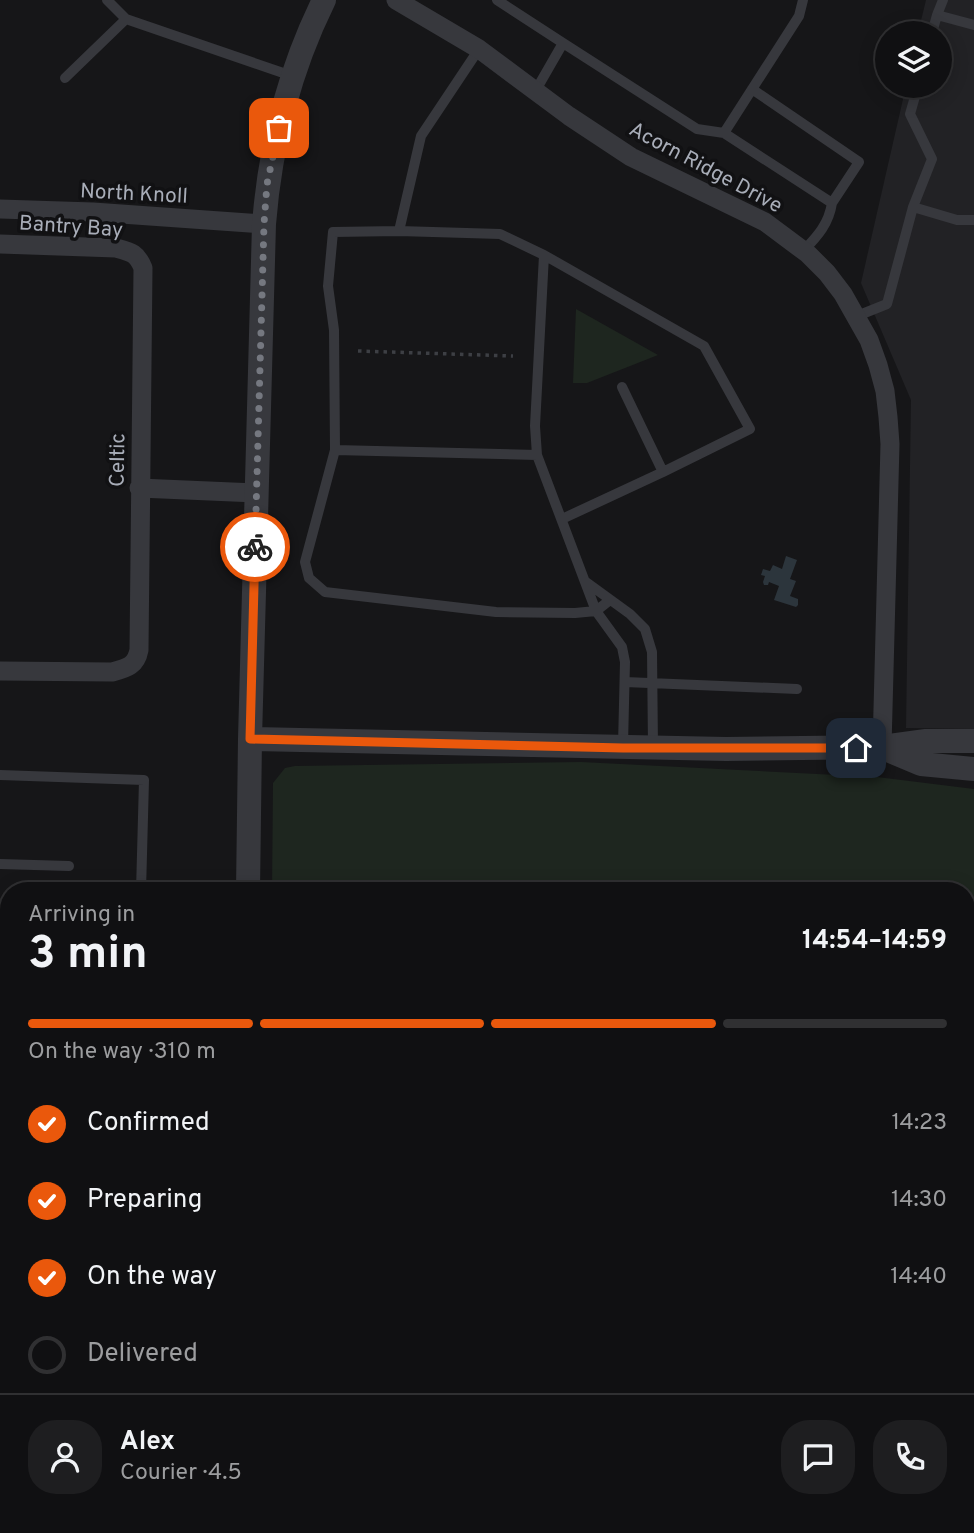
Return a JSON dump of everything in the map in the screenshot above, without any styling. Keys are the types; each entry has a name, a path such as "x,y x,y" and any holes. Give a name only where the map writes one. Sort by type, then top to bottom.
{"street":[{"path":"248,882 267,184 293,76 324,0"},
{"name":"Acorn Ridge Drive","path":"396,0 479,48 569,116 631,157 765,222 804,250 843,294 869,340 885,391 888,417 890,444 882,747"},
{"name":"North Knoll","path":"0,209 93,212 264,224"},
{"name":"Bantry Bay","path":"0,244 116,248 139,257"},
{"name":"Celtic","path":"0,671 112,672 128,668 137,658 143,268 139,257"},
{"path":"139,488 257,493"},
{"path":"250,739 726,749 882,747 926,741 974,741"},
{"path":"882,747 921,764 974,769"}],"lane":[{"path":"107,0 126,19 293,76"},
{"path":"497,0 697,129 724,133 832,203"},
{"path":"724,133 799,16 803,0"},
{"path":"935,21 943,0"},
{"path":"937,15 974,25"},
{"path":"65,78 126,19"},
{"path":"536,90 563,43"},
{"path":"399,231 421,136 479,48"},
{"path":"752,89 859,162 832,203 826,223 804,250"},
{"path":"857,316 887,304 913,207 932,159 910,114 915,98"},
{"path":"913,207 947,217 974,220"},
{"path":"562,519 750,429 704,346 544,255 500,234 333,232 328,286 334,330 335,450 305,562 309,578 325,592 496,612 575,614 596,611 610,600"},
{"path":"544,255 535,426 537,455 596,611 622,647 625,662 623,748"},
{"path":"622,387 663,472"},
{"path":"335,450 537,455"},
{"path":"586,581 630,614 645,629 652,652 653,748"},
{"path":"625,682 797,689"},
{"path":"0,775 144,780 141,882"},
{"path":"0,864 69,866"}],"path":[{"path":"358,351 513,356"}],"shaded area":[{"path":"926,0 974,0 974,729 906,728 911,400 861,283 903,98 952,98 952,21 921,21"},
{"path":"576,309 658,355 587,383 573,383"},
{"path":"786,556 797,560 790,579 796,581 790,596 798,599 796,607 774,600 779,586 769,582 764,585 765,576 761,575 763,569 770,571 773,565 782,569"},
{"path":"581,762 877,777 974,789 974,882 272,882 273,783 285,768"}],"way so far":[{"path":"255,547 264,224 267,184 279,128"}],"route":[{"path":"255,547 250,739 623,748 856,748"}]}
